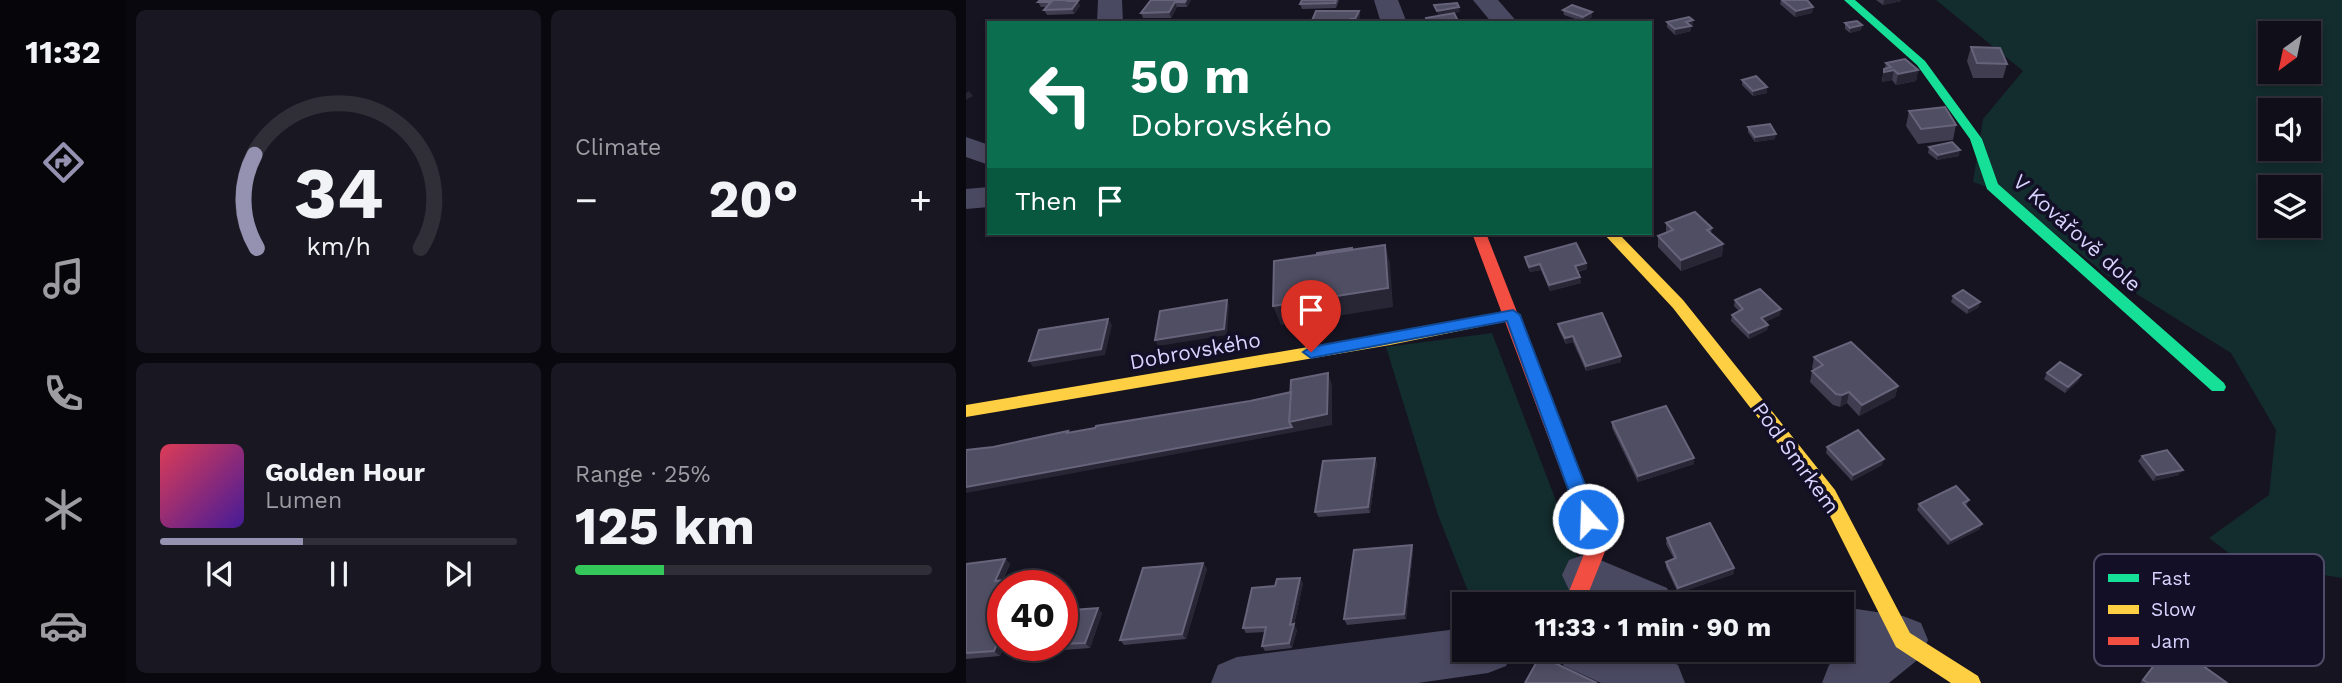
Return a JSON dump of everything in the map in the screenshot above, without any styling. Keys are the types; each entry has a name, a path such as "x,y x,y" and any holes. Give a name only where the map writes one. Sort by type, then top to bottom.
{"street":[{"path":"1110,0 1110,21"},
{"path":"1386,0 1393,21"},
{"path":"1485,0 1504,21"},
{"name":"V Kovářově dole","path":"1849,0 1921,63 1976,139 1992,186 2218,387"},
{"path":"966,146 987,155"},
{"path":"966,199 987,197"},
{"path":"1480,235 1513,315 1598,544 1580,589"},
{"name":"Pod Smrkem","path":"1613,235 1678,304 1829,495 1903,640"},
{"name":"Dobrovského","path":"966,411 1391,339 1513,315"},
{"path":"1854,632 1903,640 1970,683"},
{"path":"1848,683 1903,640"},
{"path":"1237,683 1452,654"},
{"path":"1611,662 1659,683"}],"green space":[{"path":"1936,0 2342,0 2342,578 2324,575 2324,554 2230,554 2209,538 2269,495 2276,430 2231,353 2108,276 2002,192 1973,182 1983,119 2023,71"},
{"path":"1492,333 1591,592 1468,592 1438,515 1386,347"}],"building":[{"path":"1151,0 1186,0 1175,2 1169,12 1141,13"},
{"path":"1302,0 1336,0 1335,3 1300,4"},
{"path":"1782,0 1807,0 1813,7 1796,11"},
{"path":"1078,1 1072,9 1044,10 1051,2 1038,2"},
{"path":"1457,3 1459,7 1437,11 1434,5"},
{"path":"1572,5 1592,12 1583,17 1563,10"},
{"path":"1316,11 1359,11 1355,19 1349,21 1312,21"},
{"path":"1454,13 1458,21 1427,21 1426,18"},
{"path":"1689,17 1693,20 1686,22 1691,26 1675,29 1667,22"},
{"path":"1857,21 1862,25 1850,28 1845,23"},
{"path":"1971,47 2000,48 2007,64 1977,63"},
{"path":"1905,59 1918,70 1898,74 1894,70 1884,72 1884,69 1891,67 1886,63"},
{"path":"1756,76 1767,87 1753,91 1742,80"},
{"path":"1945,107 1956,125 1921,129 1909,111"},
{"path":"1770,124 1776,134 1755,137 1748,127"},
{"path":"1952,142 1960,150 1938,155 1929,147"},
{"path":"1695,212 1712,228 1707,230 1723,244 1681,260 1658,236 1673,230 1666,223"},
{"path":"1576,243 1586,263 1575,266 1580,277 1549,285 1540,264 1529,267 1525,257"},
{"path":"1385,245 1388,288 1273,306 1274,261"},
{"path":"1352,250 1317,255 1317,253"},
{"path":"1760,289 1781,309 1761,318 1768,325 1749,333 1732,315 1743,309 1735,300"},
{"path":"1963,290 1980,302 1969,308 1953,296"},
{"path":"1227,300 1224,329 1155,340 1160,311"},
{"path":"1602,313 1621,356 1586,366 1573,336 1565,338 1558,324"},
{"path":"1108,319 1101,349 1029,361 1039,330"},
{"path":"1851,342 1898,386 1862,405 1849,392 1836,394 1812,371 1823,365 1814,357"},
{"path":"2060,362 2081,375 2068,387 2047,373"},
{"path":"1328,373 1327,414 1289,422 1291,380"},
{"path":"1291,392 1289,422 1292,427 966,487 966,450"},
{"path":"1666,406 1694,458 1638,476 1612,422"},
{"path":"1858,430 1884,459 1853,475 1827,447"},
{"path":"2167,450 2183,470 2157,475 2142,456"},
{"path":"1375,458 1368,507 1315,512 1323,461"},
{"path":"1956,486 1969,500 1963,503 1982,524 1951,540 1919,504"},
{"path":"1710,523 1734,568 1678,588 1666,562 1676,558 1667,538"},
{"path":"1412,545 1404,614 1344,619 1354,550"},
{"path":"1005,559 1000,570 987,570 987,652 966,653 966,564"},
{"path":"1203,563 1182,634 1120,640 1143,568"},
{"path":"1300,578 1289,643 1262,646 1266,627 1243,628 1252,588 1275,586 1277,579"},
{"path":"1098,608 1085,643 1078,643 1078,610"},
{"path":"1537,662 1553,662 1597,683 1525,683"},
{"path":"2154,666 2203,666 2227,683 2148,683 2143,680"}],"traffic: fast":[{"path":"1849,0 1921,63 1976,139 1992,186 2218,387"}],"traffic: slow":[{"path":"1612,235 1678,304 1829,495 1903,640 1970,683"},
{"path":"966,411 1390,339 1513,315"}],"traffic: jam":[{"path":"1480,235 1598,544 1579,592"}],"route":[{"path":"1311,352 1513,315 1588,519"}]}
